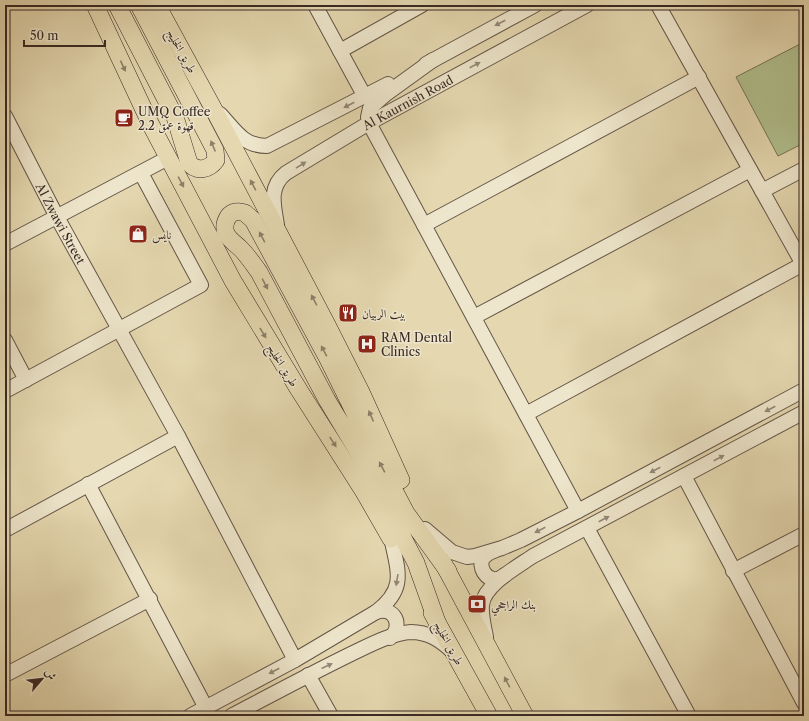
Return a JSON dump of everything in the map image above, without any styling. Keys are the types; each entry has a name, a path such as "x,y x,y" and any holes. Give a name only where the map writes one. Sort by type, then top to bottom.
{"main road":[{"name":"طريق الخليج","path":"95,5 168,158 233,280 298,390 361,486 489,716"},
{"path":"117,5 175,117 189,163 192,167 196,168 206,168 211,166 216,160 215,150 139,5"},
{"name":"طريق الخليج","path":"157,5 343,355 393,463 426,529 525,716"},
{"path":"438,622 416,563 360,455 327,400 258,272 247,256 233,242 226,232 226,222 230,214 235,212 245,212 253,220 328,359 406,513 448,571"}],"street":[{"path":"315,5 365,97"},
{"path":"340,51 422,5"},
{"name":"Al Kaurnish Road","path":"212,106 244,140 256,145 267,146 365,97 535,5"},
{"name":"Al Kaurnish Road","path":"278,232 273,197 279,178 369,122 587,5"},
{"path":"526,414 804,265 658,5"},
{"path":"433,60 386,94 370,108 368,117 369,122 578,511"},
{"path":"424,225 699,77"},
{"name":"Al Zwawi Street","path":"5,116 57,217 178,436 295,660"},
{"path":"5,244 168,158"},
{"path":"762,191 804,169"},
{"path":"474,317 750,170"},
{"path":"5,391 201,285 141,173"},
{"path":"5,340 26,380"},
{"path":"426,529 444,546 459,555 467,557 475,556 496,550 521,540 578,511 804,390"},
{"path":"496,550 484,558 482,563 484,571 488,577 496,579 533,556 804,412"},
{"path":"5,530 178,436"},
{"path":"684,476 804,703"},
{"path":"88,484 150,599 206,708"},
{"path":"587,528 689,716"},
{"path":"733,571 804,534"},
{"path":"190,716 295,660 376,612 386,604 395,590 398,573 392,542"},
{"path":"487,645 482,615 482,604 485,595 490,588 509,572"},
{"path":"5,675 150,599"},
{"path":"376,612 384,610 388,611 395,618 396,631 390,638"},
{"path":"231,716 308,675 371,645 410,632 424,634 442,642 455,654"},
{"path":"308,675 331,716"}],"green space":[{"path":"804,42 804,143 778,156 736,77"}],"place":[{"name":"UMQ Coffee 2.2 قهوة عمق","path":"124,118"},
{"name":"نايس","path":"138,234"},
{"name":"بيت الربيان","path":"348,313"},
{"name":"RAM Dental Clinics","path":"367,344"},
{"name":"بنك الراجحي","path":"477,604"}]}
